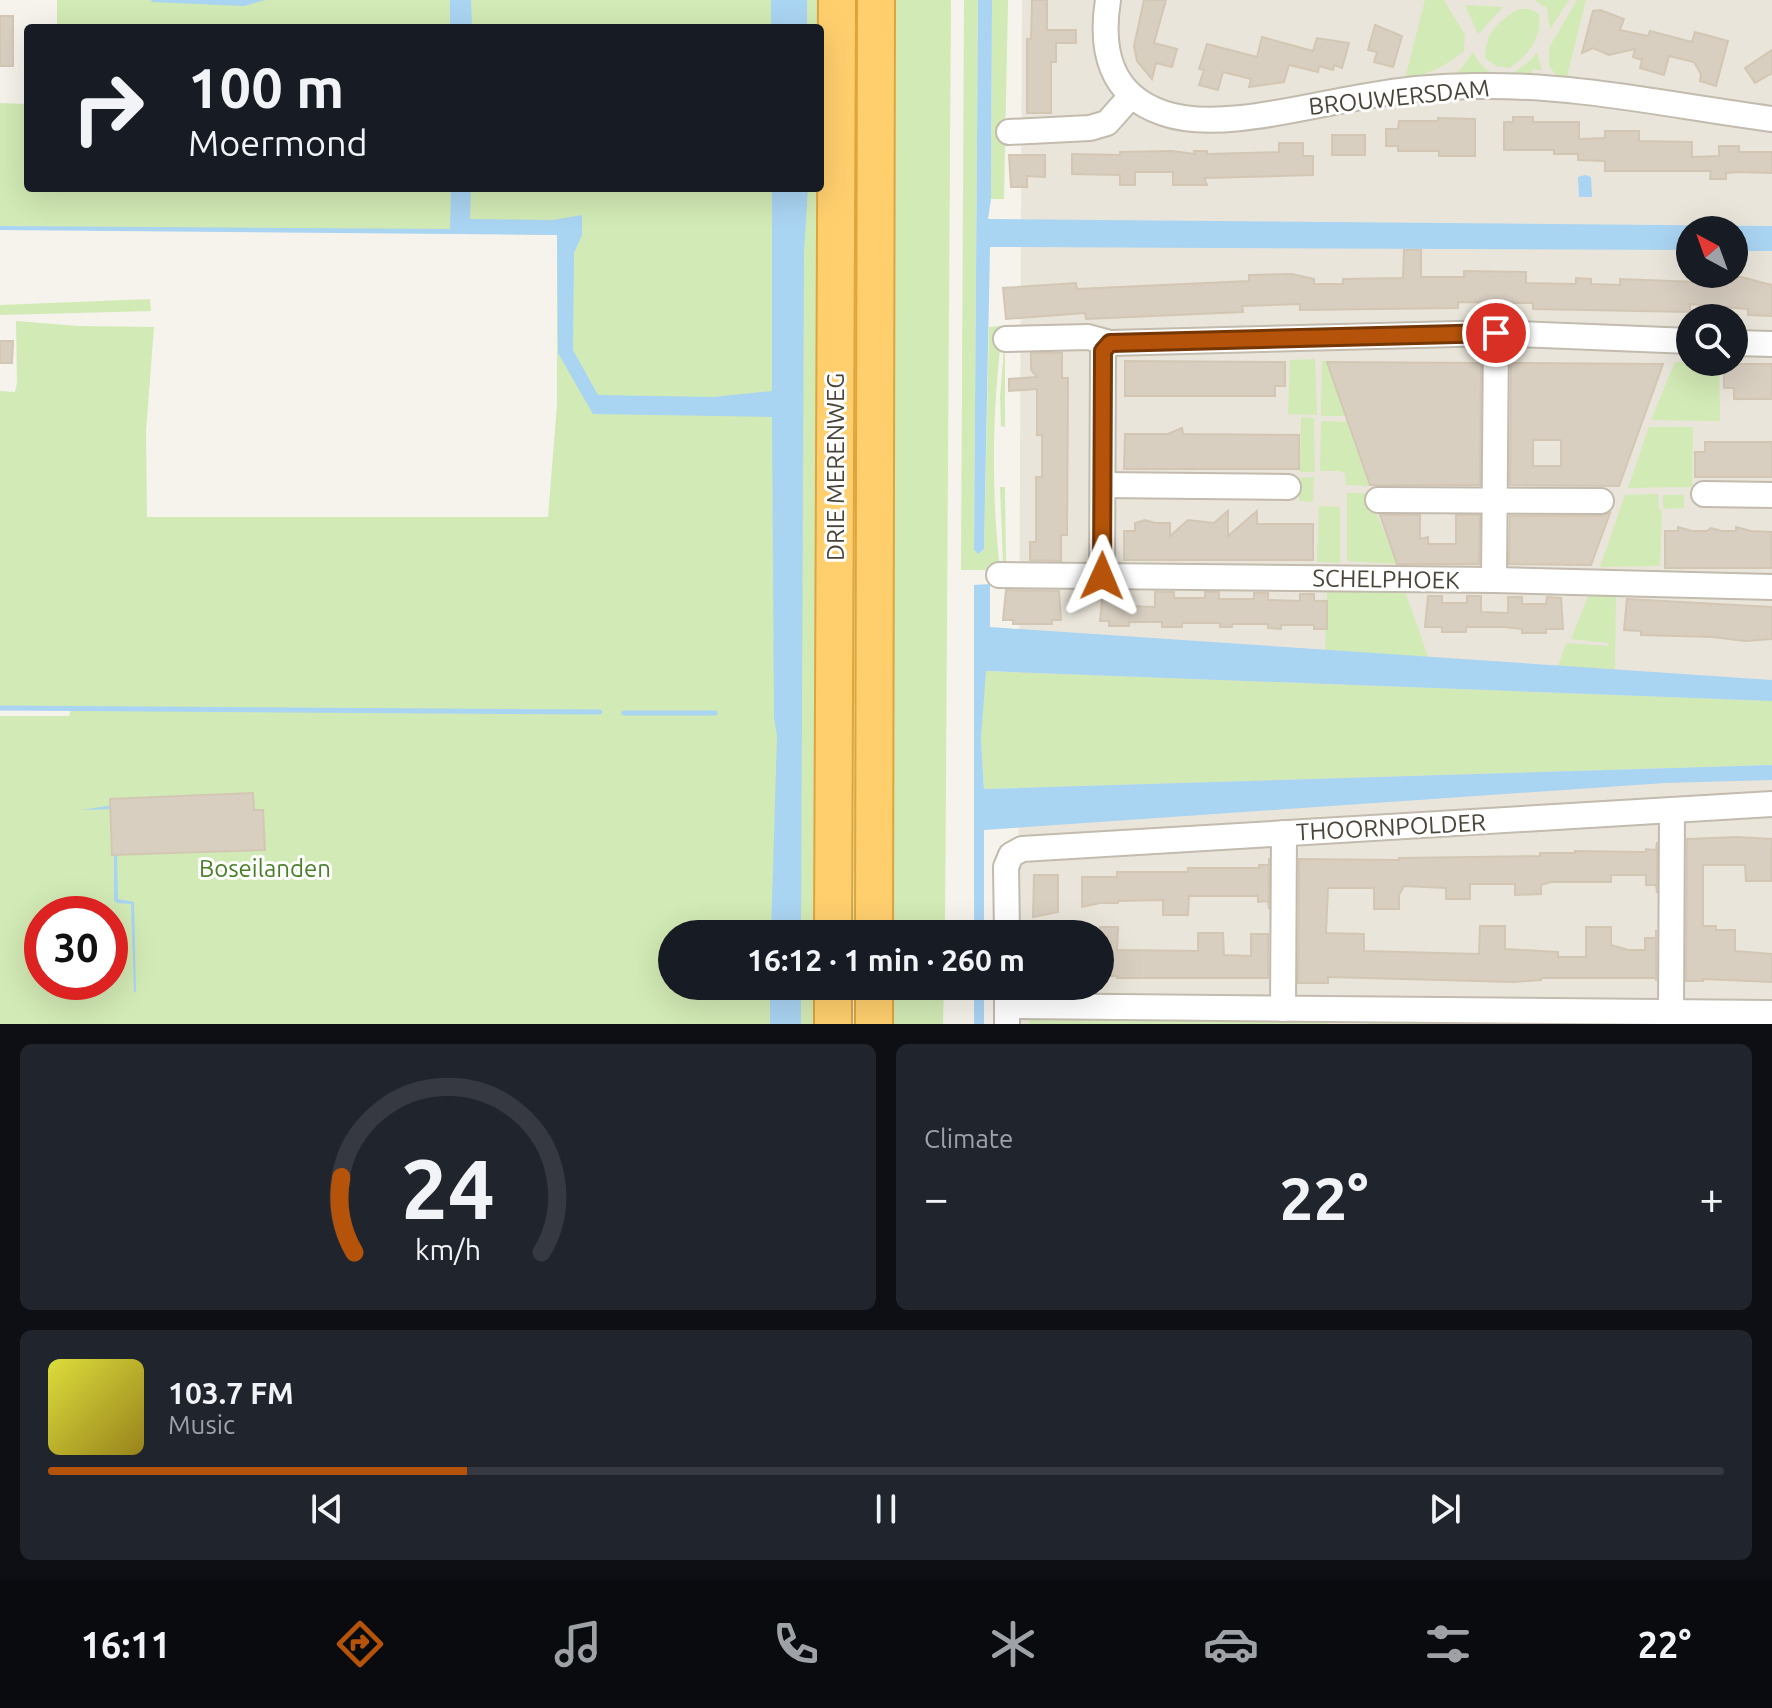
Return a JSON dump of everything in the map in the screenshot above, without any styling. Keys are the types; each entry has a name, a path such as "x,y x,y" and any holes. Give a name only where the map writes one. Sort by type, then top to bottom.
{"highway":[{"name":"DRIE MERENWEG","path":"833,920 837,0"},
{"name":"DRIE MERENWEG","path":"874,920 876,0"},
{"path":"833,1000 833,1024"},
{"path":"874,1000 874,1024"}],"street":[{"name":"BROUWERSDAM","path":"1108,0 1105,42 1111,70 1131,96 1166,115 1208,120 1271,114 1421,89 1522,86 1770,116"},
{"path":"1009,132 1098,126 1107,123 1131,96"},
{"path":"1494,580 1496,333"},
{"path":"1006,339 1088,337 1106,347 1496,333 1676,340"},
{"path":"1748,343 1772,344"},
{"path":"1102,576 1106,347"},
{"path":"1103,485 1288,487"},
{"path":"1704,494 1772,495"},
{"path":"1378,500 1601,501"},
{"name":"SCHELPHOEK","path":"999,575 1494,580 1772,587"},
{"name":"THOORNPOLDER","path":"1007,920 1006,867 1011,855 1022,849 1772,804"},
{"path":"1671,1012 1672,810"},
{"path":"1283,1009 1284,833"},
{"path":"1007,1005 1283,1009 1347,1017 1610,1018 1671,1012 1772,1013"}],"shaded area":[{"path":"1022,0 1772,0 1772,1024 1019,1024 1018,1000 1114,1000 1114,920 1018,920"}],"green space":[{"name":"Boseilanden","path":"57,0 827,0 824,920 658,920 658,1000 823,1000 823,1024 0,1024 0,716 69,716 71,709 0,708 0,391 15,392 16,321 154,327 146,432 147,517 548,517 557,404 557,235 0,226 0,103 24,104 24,192 824,192 824,24 57,24"},
{"path":"845,0 867,0 862,920 844,920"},
{"path":"886,0 951,0 945,920 886,920"},
{"path":"964,0 978,0 974,550 978,554 984,549 989,327 1003,326 994,448 1000,570 961,570"},
{"path":"992,0 1008,0 1004,199 991,199"},
{"path":"1425,0 1444,0 1465,35 1464,51 1442,66 1405,79"},
{"path":"1534,0 1569,0 1550,29 1547,8"},
{"path":"1577,0 1586,0 1567,77 1557,76 1549,66 1549,48"},
{"path":"1465,5 1503,7 1478,34"},
{"path":"1519,9 1530,9 1539,14 1536,38 1528,52 1509,68 1496,66 1485,58 1487,41 1499,23"},
{"path":"1473,52 1488,71 1496,75 1512,73 1537,53 1542,70 1532,69 1532,77 1442,83 1461,69"},
{"path":"1403,79 1372,85 1372,82"},
{"path":"150,299 151,311 0,315 0,305"},
{"path":"1004,348 1005,427 1001,426 1000,397"},
{"path":"1315,359 1317,415 1288,414 1290,360"},
{"path":"1322,360 1327,362 1346,416 1321,416"},
{"path":"1675,362 1676,376 1719,376 1720,421 1651,420"},
{"path":"1301,417 1314,418 1315,472 1300,472"},
{"path":"1321,421 1347,422 1369,486 1346,485 1345,473 1320,471"},
{"path":"1649,427 1693,427 1692,487 1628,488"},
{"path":"1314,477 1313,502 1299,501 1299,478"},
{"path":"1000,487 1005,487 1006,564 1003,563"},
{"path":"1347,493 1368,493 1397,564 1347,561"},
{"path":"1658,494 1659,509 1662,511 1660,566 1600,567 1625,495"},
{"path":"1663,495 1684,495 1684,508 1663,509"},
{"path":"1319,506 1340,507 1340,563 1317,562"},
{"path":"1327,590 1405,591 1428,657 1325,650"},
{"path":"1616,593 1615,670 1558,666 1566,643 1609,646 1608,643 1571,639 1589,594"},
{"path":"985,671 1772,701 1772,765 984,789 981,739"},
{"path":"886,1000 944,1000 943,1024 886,1024"},
{"path":"1029,1012 1328,1014 1328,1024 1029,1024"},
{"path":"1368,1013 1503,1016 1503,1024 1368,1024"}],"water":[{"path":"151,0 265,0 244,6"},
{"path":"450,0 471,0 472,24 450,24"},
{"path":"771,0 807,0 807,24 771,24"},
{"path":"978,0 992,0 991,199 988,219 1676,225 1676,250 990,247 984,549 978,554 974,550"},
{"path":"1578,177 1591,177 1592,197 1579,197"},
{"path":"451,192 471,192 470,219 553,220 582,215 582,235 574,253 573,350 598,395 713,397 772,391 772,192 808,192 804,252 801,920 771,920 777,736 774,718 772,417 593,414 558,353 557,235 0,230 0,226 450,229"},
{"path":"1748,226 1772,226 1772,251 1748,251"},
{"path":"990,584 990,627 1772,680 1772,701 986,671 981,739 984,789 1772,765 1772,780 1665,783 984,830 984,920 974,920 974,585"},
{"path":"113,805 116,808 118,896 114,896 114,809 82,810"},
{"path":"128,901 134,902 134,993 131,904"},
{"path":"770,1000 801,1000 801,1024 770,1024"},
{"path":"974,1000 984,1000 984,1024 974,1024"}],"building":[{"path":"1032,0 1047,0 1047,30 1076,30 1076,43 1056,43 1056,62 1051,62 1051,113 1027,113 1027,39 1031,39"},
{"path":"1144,0 1166,0 1154,43 1177,49 1172,67 1156,63 1152,79 1137,61 1134,46"},
{"path":"1600,10 1624,19 1620,30 1648,36 1650,31 1692,42 1695,32 1728,41 1716,86 1700,81 1701,74 1694,62 1669,56 1664,75 1640,68 1642,60 1633,57 1635,49 1609,55 1593,48 1582,53 1593,11"},
{"path":"0,16 13,16 13,66 0,66"},
{"path":"1375,25 1402,36 1393,67 1374,62 1377,52 1368,50"},
{"path":"1262,37 1313,51 1317,38 1349,43 1342,68 1334,65 1333,70 1319,66 1318,72 1289,65 1284,82 1249,87 1251,79 1223,72 1218,90 1199,85 1204,70 1199,69 1207,44 1257,57"},
{"path":"1772,50 1772,73 1755,83 1745,68"},
{"path":"1513,117 1533,117 1533,122 1579,122 1579,139 1605,138 1605,131 1639,131 1639,141 1692,142 1692,157 1719,156 1719,146 1739,146 1739,152 1772,152 1772,173 1726,173 1726,179 1710,179 1711,171 1605,171 1605,161 1578,160 1578,154 1554,154 1554,150 1504,150 1504,122 1513,122"},
{"path":"1438,118 1475,119 1475,156 1439,156 1439,151 1398,151 1398,146 1386,146 1386,129 1398,129 1399,121 1438,121"},
{"path":"1332,135 1365,135 1365,155 1332,155"},
{"path":"1279,143 1303,143 1303,156 1313,156 1313,175 1204,178 1207,185 1173,185 1173,172 1135,172 1135,185 1120,185 1120,175 1072,174 1072,154 1279,152"},
{"path":"1009,155 1045,155 1045,177 1027,176 1027,187 1011,187"},
{"path":"1404,250 1421,250 1421,277 1464,277 1464,271 1526,272 1526,283 1576,284 1576,278 1591,279 1591,284 1620,285 1620,279 1676,281 1676,288 1748,288 1748,279 1772,285 1772,316 1748,315 1748,304 1676,304 1676,312 1533,309 1533,303 1458,302 1458,308 1300,310 1300,304 1242,306 1243,312 1086,319 1085,313 1006,319 1003,288 1076,283 1077,289 1249,281 1249,275 1292,274 1314,279 1314,284 1343,284 1343,279 1403,278"},
{"path":"0,341 13,341 12,363 0,363"},
{"path":"1031,353 1062,353 1062,378 1068,378 1067,535 1061,535 1061,561 1030,560 1030,542 1036,542 1036,477 1042,477 1042,435 1037,435 1037,389 1009,391 1009,379 1037,377 1031,370"},
{"path":"1125,361 1285,362 1285,386 1275,386 1275,396 1125,396"},
{"path":"1327,362 1481,363 1480,485 1370,485"},
{"path":"1511,363 1663,364 1619,486 1510,485","holes":["1533,440 1561,440 1561,466 1533,466"]},
{"path":"1748,364 1772,364 1772,399 1734,399 1734,388 1724,388 1724,376 1748,376"},
{"path":"1182,428 1183,434 1299,435 1299,469 1124,469 1125,434 1168,434"},
{"path":"1705,442 1772,442 1772,477 1695,477 1695,452 1705,452"},
{"path":"1228,511 1228,536 1257,511 1257,524 1313,524 1313,560 1124,560 1124,531 1135,531 1135,523 1145,520 1170,523 1170,536 1188,520 1214,523"},
{"path":"1610,513 1591,565 1509,564 1510,516 1601,516"},
{"path":"1380,515 1420,515 1420,539 1428,537 1428,544 1456,544 1456,515 1480,515 1479,564 1397,564"},
{"path":"1678,527 1692,531 1711,528 1736,531 1736,527 1771,532 1772,568 1665,568 1665,531 1678,531"},
{"path":"1006,590 1059,591 1061,620 1052,620 1052,624 1013,624 1013,620 1003,620"},
{"path":"1103,591 1121,591 1121,597 1130,597 1130,606 1155,607 1155,592 1174,592 1174,598 1205,598 1205,592 1219,592 1219,599 1254,599 1254,593 1268,593 1268,600 1300,601 1300,594 1314,594 1314,601 1327,601 1327,629 1314,629 1314,625 1268,628 1268,624 1220,627 1220,623 1182,623 1182,627 1162,627 1162,622 1129,622 1129,626 1109,626 1109,621 1100,621"},
{"path":"1428,596 1442,596 1442,603 1467,603 1467,596 1481,596 1481,612 1505,613 1508,613 1508,597 1522,597 1522,604 1546,604 1547,597 1561,598 1563,629 1522,633 1522,629 1505,627 1466,627 1466,632 1442,632 1442,627 1425,627"},
{"path":"1627,599 1772,607 1772,639 1745,641 1641,635 1641,631 1624,630"},
{"path":"253,793 254,810 263,810 265,850 112,855 110,799"},
{"path":"1687,839 1772,839 1771,881 1746,881 1745,865 1703,865 1703,926 1735,930 1735,951 1772,954 1772,982 1686,981"},
{"path":"1657,842 1657,893 1656,885 1646,885 1646,875 1611,875 1611,882 1551,882 1541,885 1541,894 1515,895 1515,884 1470,884 1470,899 1446,899 1446,888 1404,886 1399,895 1399,909 1374,909 1374,888 1328,888 1326,933 1364,934 1364,951 1479,954 1480,926 1505,926 1505,949 1558,952 1558,957 1586,957 1586,927 1611,927 1611,945 1628,950 1645,950 1645,938 1656,938 1656,978 1541,978 1514,982 1328,977 1328,983 1298,983 1299,859 1399,860 1540,856 1540,853 1575,851 1646,852 1646,849 1656,850"},
{"path":"1259,865 1269,865 1269,909 1268,901 1258,902 1258,896 1189,896 1188,915 1163,915 1163,900 1118,901 1082,907 1082,877 1117,877 1117,872 1188,872 1188,868 1259,868"},
{"path":"1034,875 1058,875 1058,912 1033,917"},
{"path":"1114,927 1118,927 1117,950 1198,951 1198,933 1223,933 1224,955 1251,956 1251,934 1268,934 1268,978 1114,976"}],"waterway":[{"path":"0,708 600,712"},
{"path":"624,713 715,713"}],"route":[{"path":"1102,576 1103,351 1110,343 1496,333"}]}
